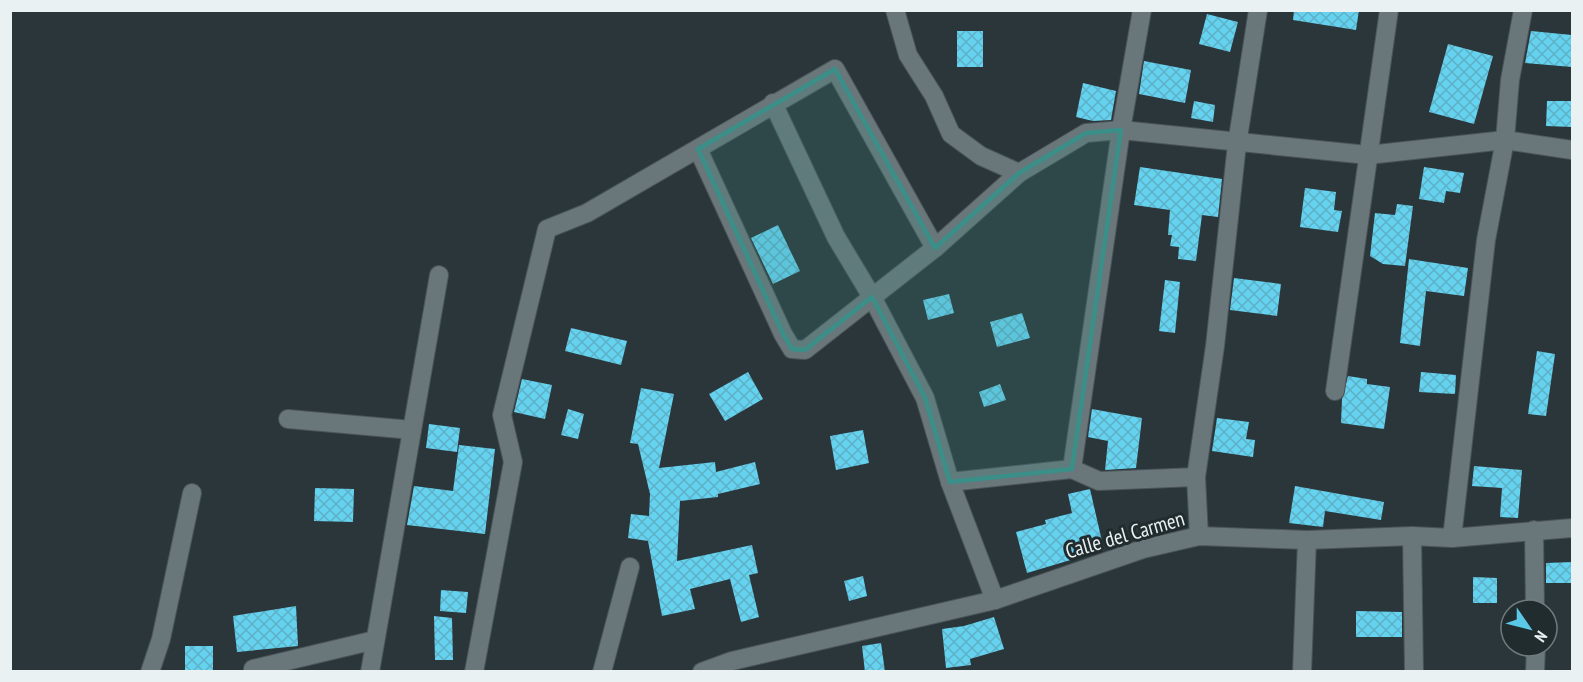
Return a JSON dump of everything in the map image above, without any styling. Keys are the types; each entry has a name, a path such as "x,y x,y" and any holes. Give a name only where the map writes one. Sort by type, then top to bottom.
{"street":[{"path":"895,10 908,55 934,96 951,134 981,156 1019,172"},
{"path":"1072,469 1121,130 1142,10"},
{"path":"1199,536 1196,477 1215,346 1237,144 1258,10"},
{"path":"1335,391 1389,10"},
{"path":"1452,538 1486,240 1505,140 1510,80 1523,10"},
{"path":"474,672 513,462 502,415 547,229 587,213 835,69 935,248"},
{"path":"773,103 836,237 872,297 925,398 950,482 995,600"},
{"path":"698,149 783,334 792,349 805,350 935,248 1019,172 1086,133 1121,130 1237,144 1368,155 1505,140 1572,150"},
{"path":"370,672 439,275"},
{"path":"288,419 412,430"},
{"path":"950,482 1072,469 1099,482 1196,477"},
{"path":"150,672 161,639 192,493"},
{"name":"Calle del Carmen","path":"702,672 732,661 995,600 1143,549 1199,536 1307,540 1412,536 1452,538 1572,528"},
{"path":"1534,530 1535,598"},
{"path":"1412,536 1414,672"},
{"path":"1302,672 1307,540"},
{"path":"602,672 630,567"},
{"path":"253,669 375,640"}],"highlighted area":[{"path":"835,69 935,248 1019,173 1086,133 1121,130 1072,469 950,482 925,398 872,297 805,350 792,349 783,334 698,149"}],"building":[{"path":"1294,10 1359,10 1356,30 1293,20"},
{"path":"1207,14 1238,22 1230,52 1199,44"},
{"path":"957,31 983,31 983,67 957,67"},
{"path":"1531,31 1572,35 1572,67 1525,63"},
{"path":"1448,44 1493,56 1474,124 1429,112"},
{"path":"1144,61 1191,70 1185,103 1139,94"},
{"path":"1083,83 1116,91 1111,120 1093,121 1076,117"},
{"path":"1194,101 1215,105 1213,122 1191,118"},
{"path":"1547,101 1572,101 1572,127 1546,126"},
{"path":"1140,167 1222,179 1218,217 1202,215 1196,261 1178,259 1179,247 1170,246 1172,235 1168,235 1170,210 1134,205"},
{"path":"1424,167 1464,173 1460,193 1446,191 1444,203 1419,199"},
{"path":"1305,188 1336,192 1334,210 1342,211 1338,232 1300,227"},
{"path":"1397,204 1413,206 1405,266 1383,264 1370,256 1375,213 1395,215"},
{"path":"778,225 800,271 773,284 751,238"},
{"path":"1409,259 1468,268 1464,296 1426,291 1420,346 1400,343"},
{"path":"1234,278 1281,284 1277,316 1230,310"},
{"path":"1165,280 1180,282 1175,333 1159,331"},
{"path":"949,294 954,313 928,320 923,300"},
{"path":"1022,313 1030,338 997,347 990,322"},
{"path":"571,328 627,341 621,365 565,351"},
{"path":"1537,351 1555,354 1546,416 1528,414"},
{"path":"748,372 763,399 725,421 709,394"},
{"path":"1421,372 1456,375 1455,394 1419,392"},
{"path":"1348,376 1367,379 1367,384 1390,387 1384,429 1341,423 1342,399"},
{"path":"522,379 552,385 545,419 514,412"},
{"path":"1000,384 1006,400 984,407 979,392"},
{"path":"641,388 674,394 659,468 715,462 716,472 755,462 760,484 718,494 718,497 680,501 677,561 752,545 758,573 749,575 759,617 741,622 730,579 690,589 695,609 662,616 648,541 628,538 631,514 649,516 650,494 638,444 630,443"},
{"path":"568,409 584,414 578,439 561,435"},
{"path":"1092,409 1142,418 1136,468 1105,470 1108,441 1088,437"},
{"path":"1217,418 1249,422 1246,439 1255,440 1253,457 1212,451"},
{"path":"429,424 460,428 457,452 426,448"},
{"path":"863,430 869,463 836,470 830,436"},
{"path":"459,445 495,449 485,534 407,525 414,486 453,491"},
{"path":"1474,466 1522,470 1518,518 1500,517 1502,488 1472,486"},
{"path":"1295,486 1384,502 1381,520 1325,511 1323,527 1289,523"},
{"path":"315,488 354,489 353,522 314,521"},
{"path":"1090,489 1104,550 1027,573 1016,532 1046,524 1045,520 1072,513 1068,494"},
{"path":"1572,562 1572,583 1546,583 1546,563"},
{"path":"863,576 867,596 849,601 844,581"},
{"path":"1473,577 1497,578 1497,603 1473,603"},
{"path":"441,590 468,592 466,613 440,611"},
{"path":"296,606 298,646 237,652 233,616"},
{"path":"1356,611 1402,612 1402,637 1356,637"},
{"path":"434,616 452,618 453,660 435,660"},
{"path":"994,617 1004,649 970,659 971,665 946,668 942,629 964,626"},
{"path":"881,643 885,672 865,672 862,646"},
{"path":"185,646 213,646 213,672 185,672"}]}
